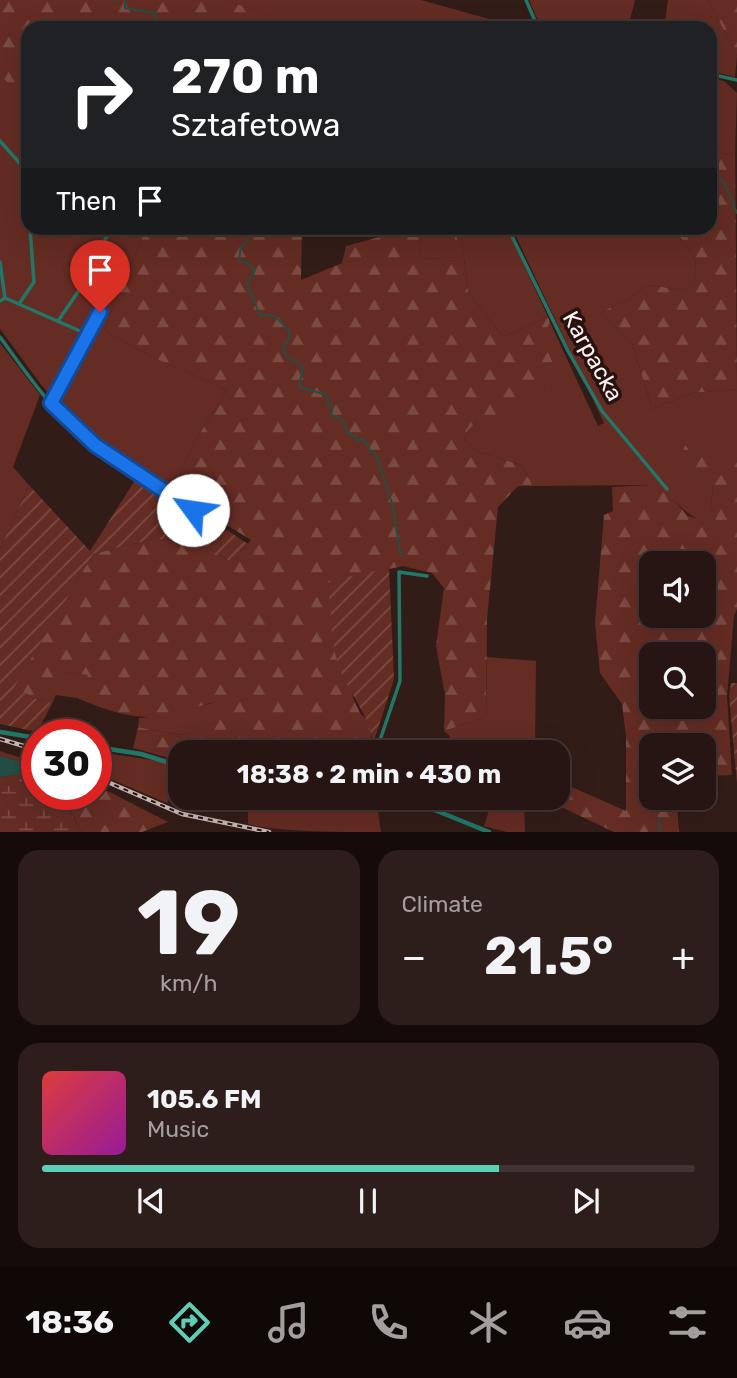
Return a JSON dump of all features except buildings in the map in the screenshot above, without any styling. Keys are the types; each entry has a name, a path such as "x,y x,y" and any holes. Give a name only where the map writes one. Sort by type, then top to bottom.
{"street":[{"path":"526,0 535,21"},
{"path":"717,76 737,80"},
{"path":"0,141 21,165"},
{"path":"19,304 34,282 31,235"},
{"path":"58,321 82,286 108,235"},
{"name":"Karpacka","path":"511,235 568,351 602,411 667,489"},
{"path":"0,262 5,298"},
{"path":"51,403 89,335 121,268"},
{"path":"5,298 89,335"},
{"path":"0,301 5,298"},
{"path":"0,337 51,403 95,445 208,518"},
{"path":"380,740 400,681 400,572 427,576"},
{"path":"0,732 21,735"},
{"path":"112,749 168,762"},
{"path":"435,810 489,832"}],"green space":[{"path":"0,0 21,21 21,235 140,235 142,238 104,330 152,357 227,390 192,446 173,492 102,445 73,419 43,387 0,329"},
{"path":"0,0 225,0 289,21 21,21 21,96 0,74"},
{"path":"225,0 421,0 497,21 288,21"},
{"path":"529,0 635,0 630,21 538,21"},
{"path":"668,0 708,0 737,56 735,77 717,72 717,21 665,21"},
{"path":"708,0 737,0 737,56"},
{"path":"717,80 724,81 737,93 735,153 724,155 717,147"},
{"path":"735,129 737,389 693,393 652,409 632,343 601,312 629,299 647,285 684,290 694,281 696,260 679,235 717,235 717,147 724,155 735,153"},
{"path":"140,235 302,235 301,280 342,263 346,246 387,235 421,235 419,255 429,259 457,257 454,235 461,235 468,292 503,337 548,317 550,322 543,337 553,364 550,387 505,401 506,412 492,420 479,420 468,430 464,439 477,451 521,465 533,486 518,486 498,507 487,619 486,717 444,731 445,695 436,646 444,588 432,573 403,566 328,582 353,698 360,713 372,726 370,740 168,740 168,758 133,748 138,727 179,735 191,733 214,702 178,714 139,717 114,712 77,698 88,675 65,672 52,704 33,698 14,686 93,554 153,539 195,540 233,563 251,540 173,492 192,446 227,390 152,357 104,330 142,238"},
{"path":"421,235 454,235 458,257 429,259 419,255"},
{"path":"461,235 510,235 548,317 503,337 468,292"},
{"path":"515,235 679,235 696,260 694,281 684,290 647,285 629,299 601,312 632,343 652,409 693,393 737,389 737,461 713,485 711,507 719,525 697,519 650,485 533,486 521,465 477,451 464,439 468,430 479,420 492,420 504,402 553,364 542,337 550,322 598,426 604,423"},
{"path":"0,343 40,395 13,467 29,485 0,549"},
{"path":"696,444 719,477 737,461 737,609 734,616 727,696 732,775 716,776 716,733 639,733 639,810 677,810 679,832 614,832 568,810 570,810 570,786 626,811 626,736 622,704 600,673 595,623 604,515 613,511 612,487 651,485 665,491 688,516 718,525 711,507 713,485 701,482 679,457 685,446"},
{"path":"137,477 248,544 233,563 195,540 153,539 93,554 15,686 33,698 52,704 44,719 21,719 21,729 0,724 0,549 29,485 90,551"},
{"path":"389,568 394,679 374,740 335,654 328,581"},
{"path":"487,657 536,661 535,740 450,740 444,731 486,717"},
{"path":"65,672 89,675 77,698 55,695"},
{"path":"731,683 737,683 737,784 729,696"},
{"path":"215,702 191,733 179,735 138,727 139,718 170,715"},
{"path":"0,751 21,758 21,762 0,756"},
{"path":"112,754 168,764 167,803 112,780"},
{"path":"21,774 21,810 69,810 81,832 0,832 0,777"},
{"path":"112,793 168,822 142,832 81,832 70,810 112,810"},
{"path":"248,810 378,810 381,832 294,830 248,824"},
{"path":"489,810 524,810 525,832 507,832 484,826"}],"water":[{"path":"0,756 21,762 21,774 0,777"}],"waterway":[{"path":"125,0 125,8 155,13 155,21"},
{"path":"717,176 724,182 737,213"},
{"path":"247,235 248,241 241,245 239,261 248,263 255,271 247,284 260,315 275,316 289,331 289,339 283,346 287,357 303,366 299,387 327,395 328,405 333,407 331,414 345,422 346,432 356,437 357,441 364,439 371,452 376,454 392,503 401,556"},
{"path":"659,819 660,832"}],"railway":[{"path":"0,739 21,745"},
{"path":"112,784 182,814 269,832"}],"route":[{"path":"100,312 51,403 81,435 193,510"}]}
